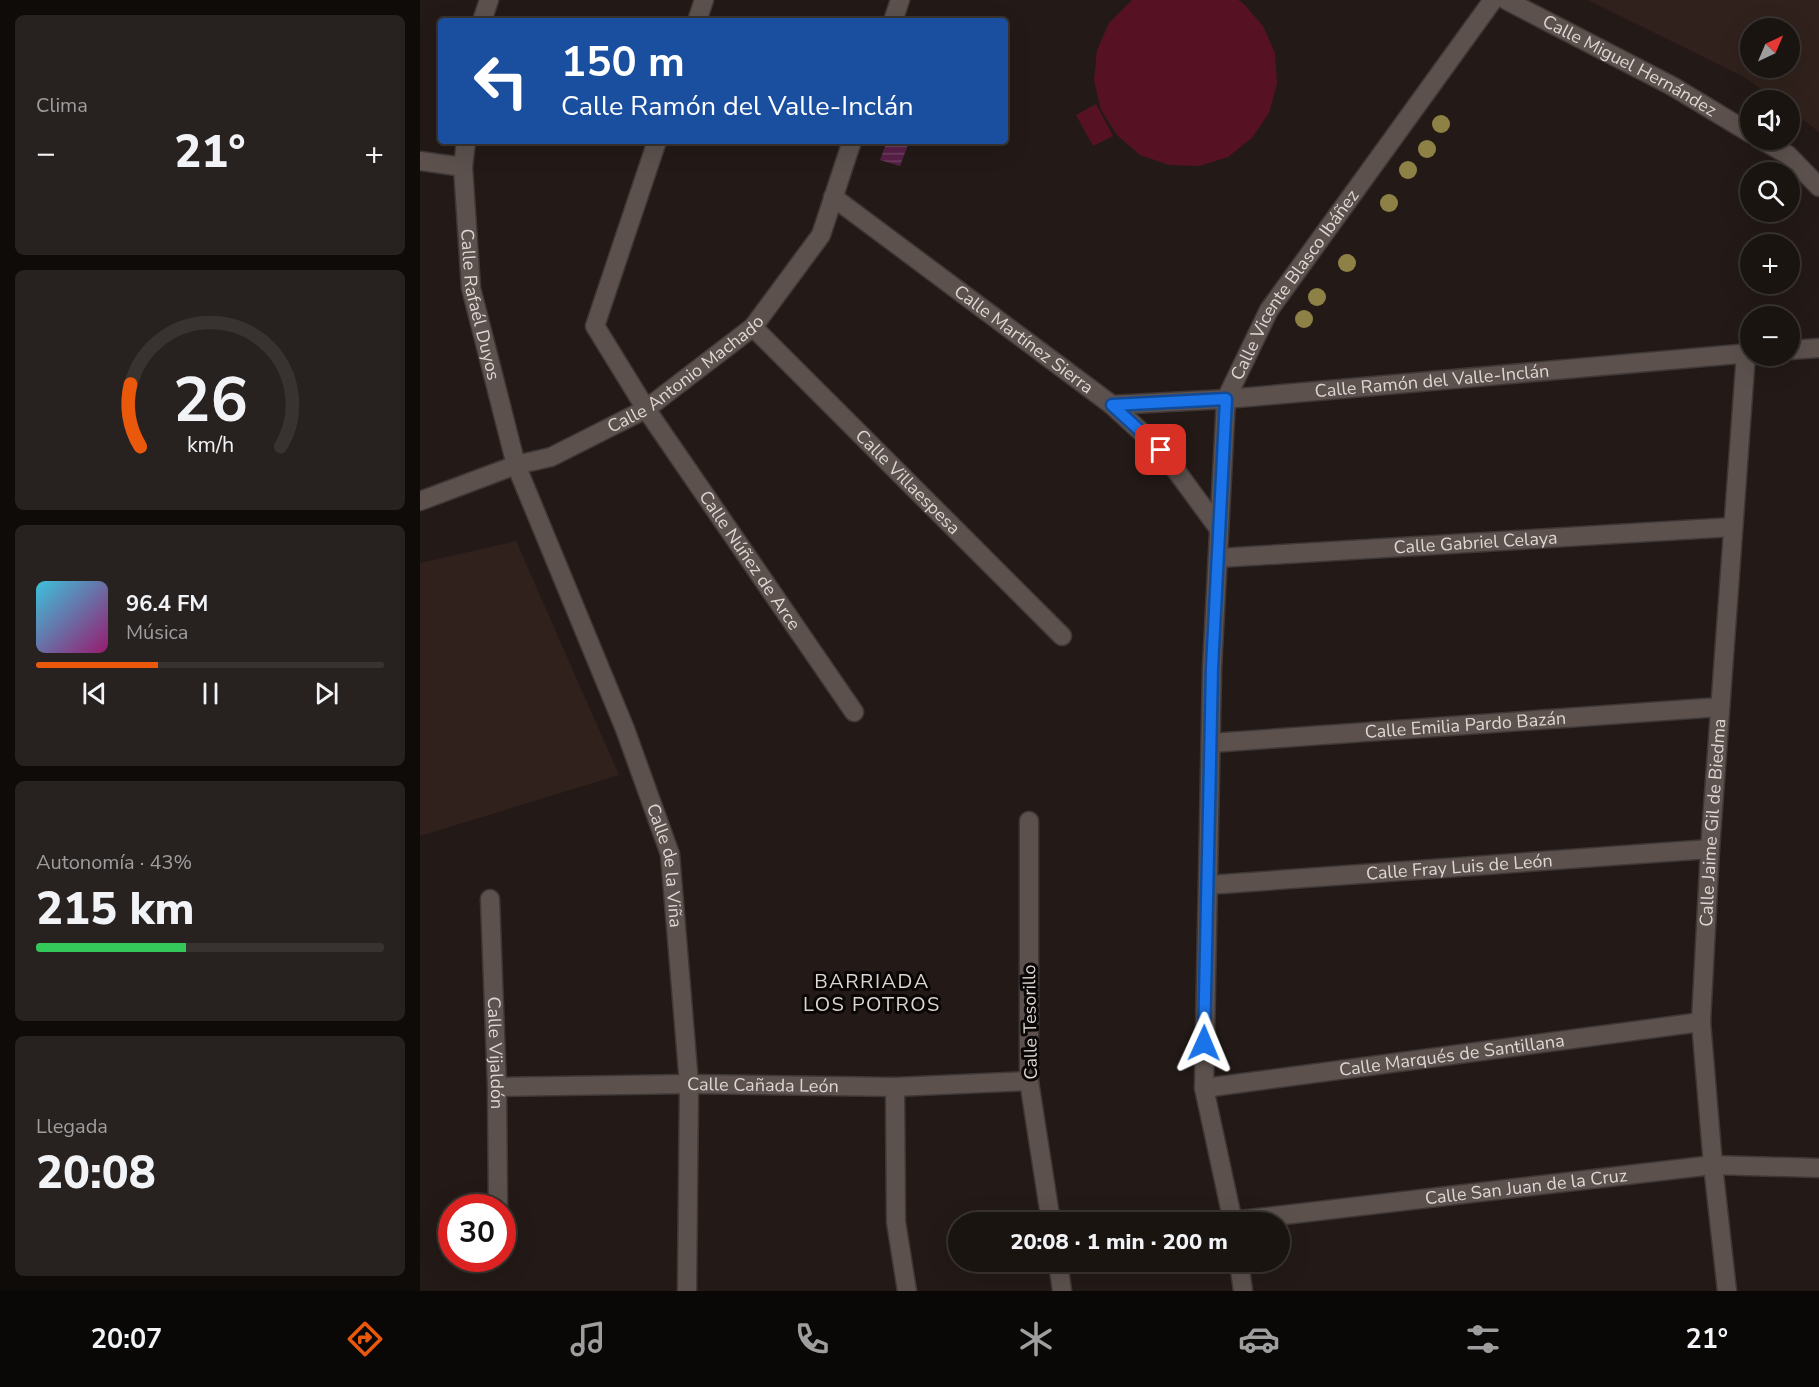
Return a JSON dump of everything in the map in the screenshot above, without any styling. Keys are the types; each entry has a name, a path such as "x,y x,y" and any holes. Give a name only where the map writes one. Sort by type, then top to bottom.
{"street":[{"path":"483,18 489,0"},
{"path":"698,18 704,0"},
{"path":"894,18 900,0"},
{"name":"Calle Vicente Blasco Ibáñez","path":"1231,1212 1204,1088 1211,743 1226,399 1269,310 1493,0"},
{"name":"Calle Miguel Hernández","path":"1506,0 1672,86 1740,127"},
{"name":"Calle Rafaél Duyos","path":"466,144 463,167 471,288 516,465"},
{"name":"Calle Núñez de Arce","path":"656,144 595,326 646,409 854,711"},
{"name":"Calle Antonio Machado","path":"420,501 516,465 551,457 646,409 753,327 821,235 851,144"},
{"path":"1779,150 1788,155 1819,187"},
{"path":"420,161 463,167"},
{"name":"Calle Martínez Sierra","path":"833,197 1112,405 1161,450 1219,529"},
{"name":"Calle Villaespesa","path":"753,327 1062,636"},
{"path":"1800,349 1819,348"},
{"name":"Calle Ramón del Valle-Inclán","path":"1112,405 1226,399 1740,354"},
{"name":"Calle Jaime Gil de Biedma","path":"1727,1291 1713,1165 1701,1022 1710,849 1732,527 1747,366"},
{"name":"Calle de la Viña","path":"516,465 625,729 670,854 689,1084 687,1291"},
{"name":"Calle Gabriel Celaya","path":"1218,558 1732,527"},
{"name":"Calle Emilia Pardo Bazán","path":"1211,743 1720,707"},
{"name":"Calle Tesorillo","path":"1029,821 1029,1081 1050,1212"},
{"name":"Calle Fray Luis de León","path":"1208,885 1710,849"},
{"name":"Calle Vijaldón","path":"490,898 497,1087 498,1194"},
{"name":"Calle Marqués de Santillana","path":"1204,1088 1701,1022"},
{"name":"Calle Cañada León","path":"497,1087 689,1084 895,1087 1029,1081"},
{"path":"895,1087 896,1222 907,1291"},
{"name":"Calle San Juan de la Cruz","path":"1290,1215 1713,1165 1819,1168"},
{"path":"1059,1272 1062,1291"},
{"path":"1240,1272 1243,1291"}],"shaded area":[{"path":"1588,0 1819,0 1819,132 1800,118 1800,90 1762,90 1745,78 1800,78 1800,18 1740,18 1740,75"},
{"path":"886,144 908,144 900,166 880,160"},
{"path":"516,541 619,775 420,836 420,563"}],"building":[{"path":"1132,0 1238,0 1263,26 1275,53 1277,84 1269,113 1252,138 1228,157 1199,166 1169,165 1140,155 1117,135 1101,110 1094,80 1097,50 1109,23"},
{"path":"1096,104 1113,136 1093,146 1076,115"}],"district":[{"name":"BARRIADA LOS POTROS","path":"872,992"}],"route":[{"path":"1161,450 1112,405 1226,399 1212,668 1204,1043"}]}
